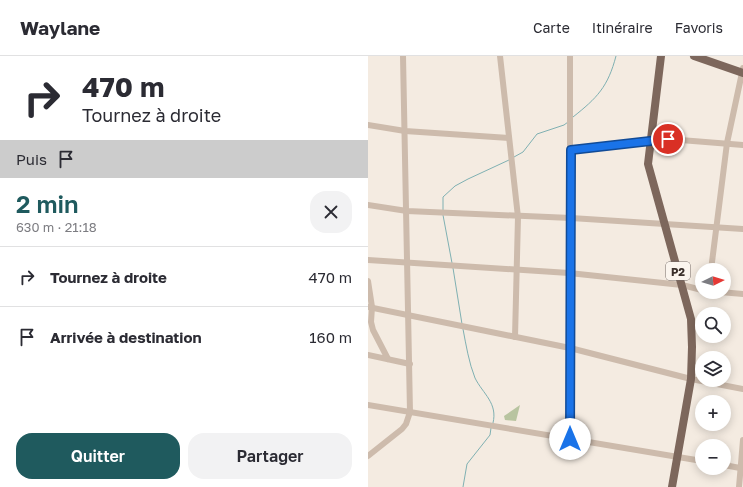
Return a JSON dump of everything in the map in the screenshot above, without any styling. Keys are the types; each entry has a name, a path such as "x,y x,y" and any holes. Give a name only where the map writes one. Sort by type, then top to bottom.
{"main road":[{"name":"P2","path":"661,56 648,157 650,172 691,319 692,347 691,379 672,487"},
{"path":"694,56 743,71"}],"street":[{"path":"368,456 402,429 406,424 410,412 410,315 406,211 404,56"},
{"path":"500,56 518,217 518,269 515,337"},
{"path":"570,56 570,439"},
{"path":"712,263 727,143 743,71"},
{"path":"368,125 405,131 509,138"},
{"path":"571,150 628,144 650,140 674,139 743,145"},
{"path":"368,205 406,211 518,217 571,218 743,229"},
{"path":"368,260 570,273 682,285 695,288"},
{"path":"368,280 373,330 388,359"},
{"path":"731,293 743,294"},
{"path":"370,307 570,348 691,379 743,389"},
{"path":"368,356 410,364"},
{"path":"368,405 695,460"},
{"path":"739,487 743,440"},
{"path":"731,466 740,468"}],"green space":[{"path":"520,405 516,421 505,420 504,416"}],"waterway":[{"path":"573,117 595,98 605,84 613,67 616,56"},
{"path":"514,157 523,152 537,134 564,125 568,122"},
{"path":"443,210 443,197 455,186 509,160"},
{"path":"443,215 452,263"},
{"path":"453,268 462,324"},
{"path":"463,329 469,360 475,378 492,404 494,416 493,423"},
{"path":"463,487 467,464 490,435 491,428"}],"route":[{"path":"570,439 571,150 668,139"}]}
